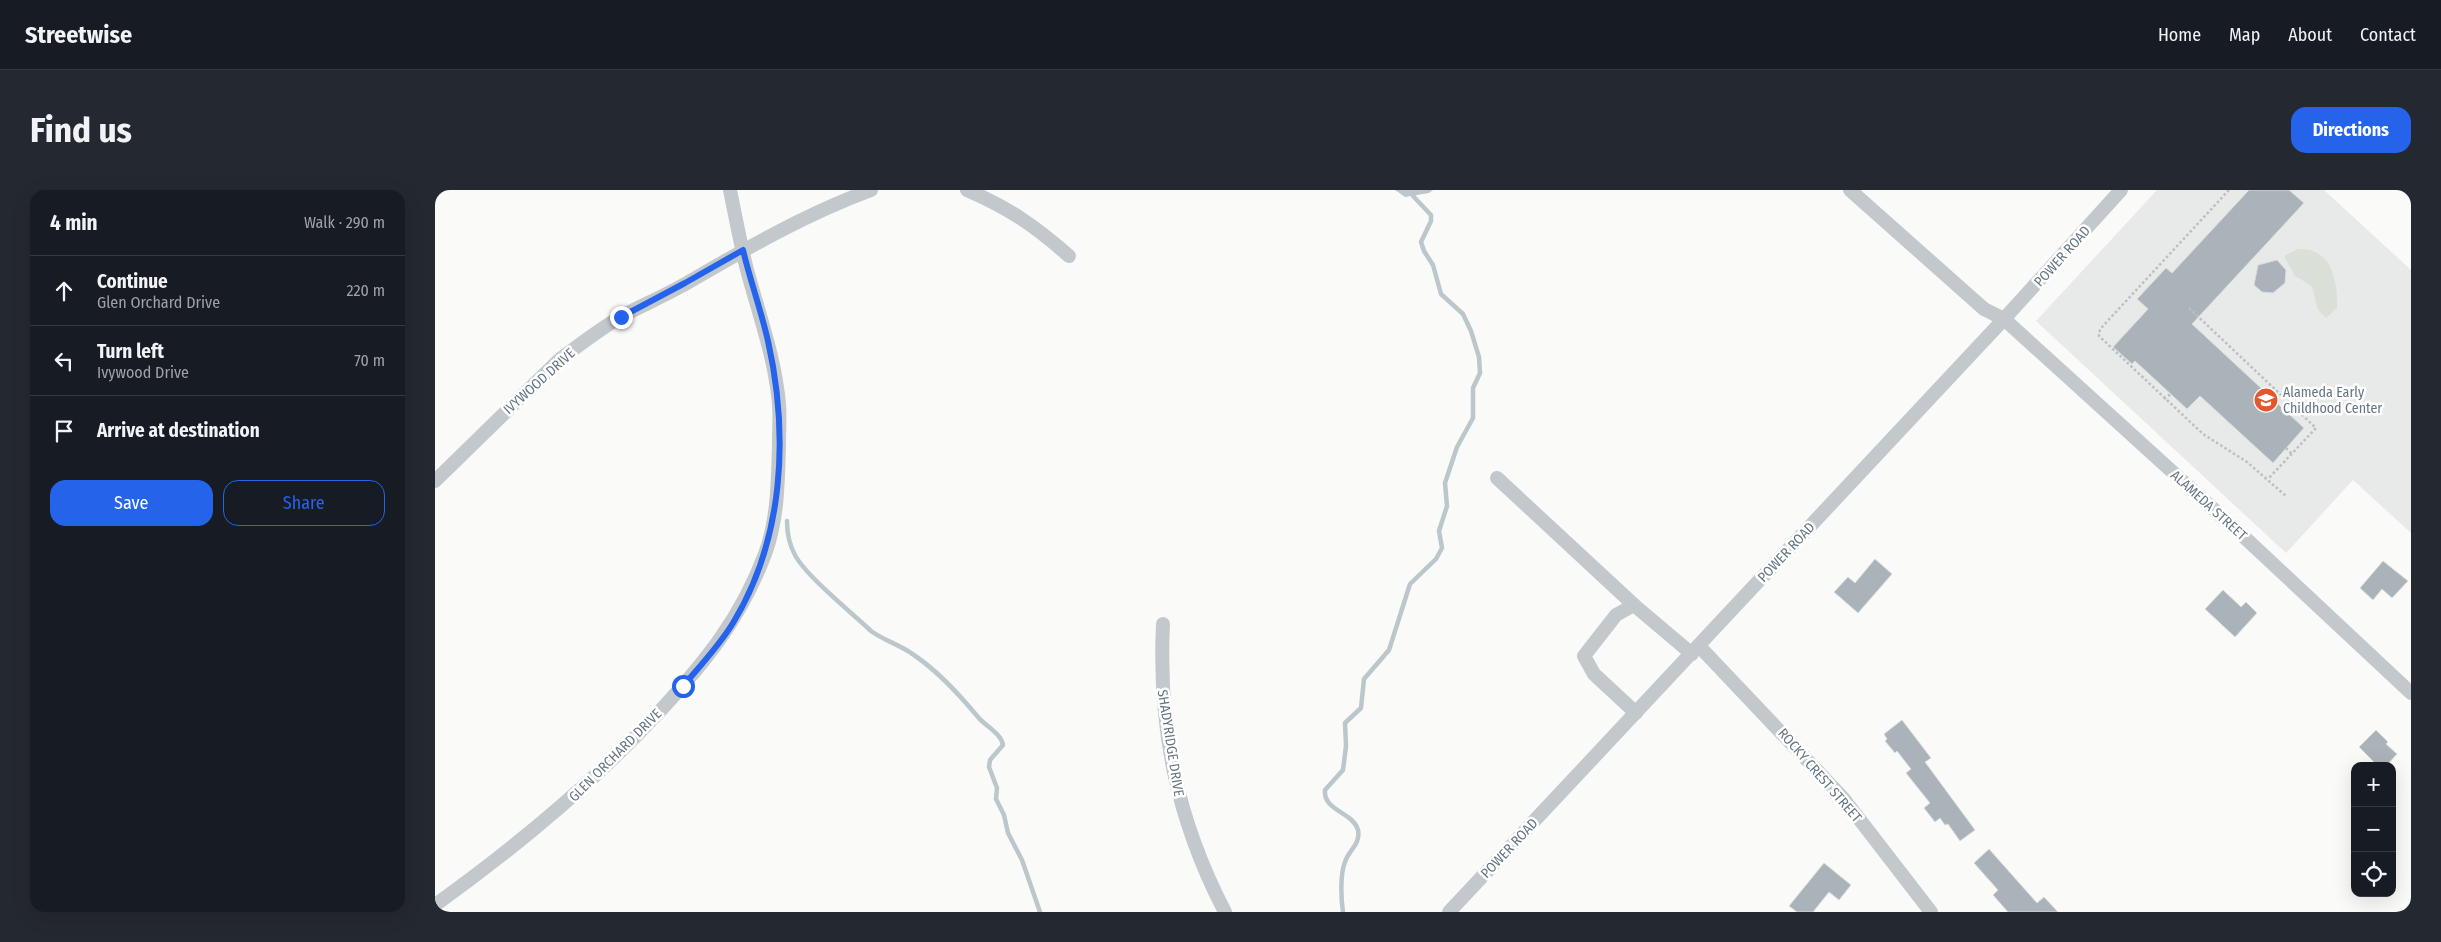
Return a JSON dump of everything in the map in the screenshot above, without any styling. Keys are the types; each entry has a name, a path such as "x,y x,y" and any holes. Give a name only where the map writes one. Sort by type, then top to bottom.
{"street":[{"name":"GLEN ORCHARD DRIVE","path":"435,905 496,862 596,776 640,732 710,655 733,623 766,553 778,494 779,405 768,340 743,250 730,190"},
{"name":"IVYWOOD DRIVE","path":"435,481 559,360 621,317 743,250 841,201 871,190"},
{"path":"967,190 1002,205 1044,234 1069,256"},
{"name":"ALAMEDA STREET","path":"1850,190 1984,309 2004,319 2242,535 2411,693"},
{"name":"POWER ROAD","path":"1449,912 2004,319 2121,190"},
{"name":"ROCKY CREST STREET","path":"1497,478 1634,605 1695,650 1843,798 1926,910"},
{"path":"1634,605 1616,614 1584,656 1594,674 1636,713"},
{"name":"SHADYRIDGE DRIVE","path":"1163,624 1161,665 1163,708 1172,767 1182,811 1194,845 1225,912"}],"path":[{"path":"2229,190 2099,332 2101,340 2203,434 2239,456 2286,496"},
{"path":"2189,308 2316,428 2268,479"},
{"path":"2165,399 2171,394"},
{"path":"2286,448 2291,454"}],"shaded area":[{"path":"1395,190 1433,190 1429,193 1405,197"},
{"name":"Alameda Early Childhood Center","path":"2157,190 2324,190 2411,270 2411,533 2353,480 2286,553 2036,321"},
{"path":"2298,249 2309,250 2319,254 2331,268 2336,288 2337,308 2326,318 2318,310 2312,286 2295,276 2284,256"}],"building":[{"path":"2249,190 2289,190 2304,203 2192,324 2304,428 2273,463 2200,396 2187,409 2135,361 2132,364 2113,347 2148,309 2137,299 2166,268 2172,273"},
{"path":"2277,260 2286,270 2285,283 2273,293 2262,292 2254,285 2258,265"},
{"path":"1875,559 1892,574 1858,613 1834,592 1848,577 1855,583"},
{"path":"2383,561 2408,581 2392,598 2382,589 2373,600 2360,588"},
{"path":"2223,590 2241,607 2246,602 2257,613 2235,637 2205,609"},
{"path":"1902,720 1931,758 1925,762 1975,830 1960,841 1948,824 1945,825 1940,818 1935,822 1924,808 1930,803 1906,773 1911,769 1897,751 1895,753 1885,741 1887,739 1884,734"},
{"path":"2376,730 2388,742 2386,744 2397,754 2390,762 2374,762 2359,747"},
{"path":"1989,849 2037,903 2044,897 2058,912 2008,912 1993,895 1998,890 1974,863"},
{"path":"1824,863 1851,885 1839,900 1829,892 1813,912 1797,912 1789,906"}],"waterway":[{"path":"1343,912 1341,894 1343,867 1358,839 1358,830 1350,819 1329,803 1325,790 1343,770 1346,746 1345,723 1361,708 1364,679 1389,650 1410,584 1436,559 1442,548 1439,531 1447,506 1445,483 1457,447 1473,418 1473,388 1480,373 1479,357 1471,331 1463,314 1441,294 1433,265 1424,251 1421,242 1431,221 1431,215 1413,196 1415,190"},
{"path":"787,521 787,530 795,555 819,584 871,631 906,650 930,667 1002,741 1003,745 990,760 989,767 997,788 996,799 1004,815 1008,833 1022,860 1040,912"}],"place":[{"name":"Alameda Early Childhood Center","path":"2266,400"}],"route":[{"path":"621,317 743,250 768,340 779,405 778,494 766,553 733,623 710,655 683,686"}]}
